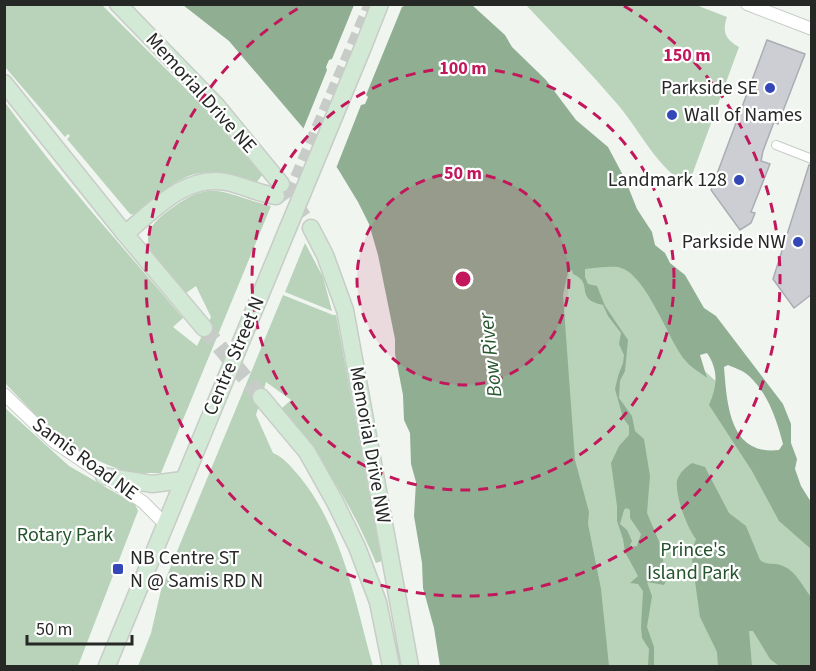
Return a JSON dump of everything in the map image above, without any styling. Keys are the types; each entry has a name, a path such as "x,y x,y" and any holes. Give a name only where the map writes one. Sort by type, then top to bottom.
{"main road":[{"name":"Memorial Drive NE","path":"118,4 216,105 278,190 223,181 202,182 171,195 125,234"},
{"name":"Centre Street N","path":"107,666 380,4"},
{"path":"4,83 204,328"},
{"name":"Memorial Drive NW","path":"311,228 325,255 345,310 410,666"},
{"name":"Memorial Drive NW","path":"261,397 307,452 353,538 378,602 391,666"},
{"path":"105,476 152,484 183,480"}],"street":[{"path":"747,4 769,8 812,29"},
{"path":"776,145 812,159"},
{"name":"Samis Road NE","path":"4,394 53,441 143,502 165,524"}],"green space":[{"path":"5,5 102,5 208,111 262,175 257,182 218,173 190,176 177,181 135,215 130,214 67,139 70,136 68,134 65,137 5,67"},
{"path":"526,5 696,5 727,17 726,35 739,47 688,186 658,159 619,106"},
{"path":"4,101 69,184 183,318 173,327 197,346 211,317 196,286 186,293 155,258 148,241 151,228 160,217 180,202 205,191 227,193 271,206 161,473 147,473 144,478 84,454 47,426 5,383"},
{"path":"305,243 323,277 332,311 285,292"},
{"name":"Prince's Island Park","path":"620,264 640,278 683,351 721,386 727,422 811,539 811,666 605,666 571,460 557,293 563,267"},
{"path":"283,295 336,315 382,561 376,563 335,482 282,408 291,400 266,382 256,415 273,453 284,460 300,477 327,520 346,567 373,666 138,666 151,633 161,590"},
{"name":"Rotary Park","path":"4,407 69,466 135,504 138,511 78,666 5,666"}],"water":[{"name":"Bow River","path":"183,5 472,5 505,35 512,47 546,80 576,120 608,147 625,179 637,209 652,232 655,245 665,253 670,263 685,275 704,308 716,316 783,404 791,424 791,443 797,459 795,469 801,486 811,502 811,549 779,521 752,471 709,405 716,379 714,366 707,353 700,355 707,378 685,360 647,293 628,272 618,267 585,269 588,284 597,286 605,306 628,340 619,398 632,416 635,431 644,439 650,476 647,513 661,546 666,581 664,585 647,582 652,596 647,627 654,647 654,666 648,666 649,649 642,638 641,627 643,591 638,584 630,583 638,576 625,552 617,521 611,463 619,446 629,435 629,426 623,418 615,389 624,355 619,344 621,333 603,305 589,299 583,282 573,274 572,270 568,272 563,295 575,460 589,512 588,524 601,589 609,666 440,666 434,628 423,588 422,563 414,516 416,482 411,464 410,433 404,420 395,339 378,255 369,224 338,169 229,41","holes":["728,365 749,376 767,399 783,444 779,450 762,450 750,445 740,436 734,424 727,396 724,367","626,508 630,510 630,518 641,534 637,546 631,547 632,541 627,530 620,524"]},
{"path":"692,463 705,467 729,513 746,526 760,560 788,568 811,597 811,666 779,666 770,659 753,631 749,631 752,666 718,666 717,652 700,617 691,553 696,539 682,511 677,487 679,475"}],"pier":[{"path":"354,5 406,5 402,7 366,95 368,97 365,104 361,105 335,171 302,132 327,70 326,67 332,59"}],"building":[{"path":"767,40 805,54 778,124 774,122 763,151 761,161 770,164 751,212 755,213 751,223 740,230 711,190"},
{"name":"Parkside NW","path":"809,165 812,165 812,294 794,308 773,279"}],"tunnel":[{"path":"289,194 370,4"},
{"path":"281,184 311,228"},
{"path":"204,328 261,397"}],"place":[{"name":"Parkside SE","path":"770,88"},
{"name":"Wall of Names","path":"672,115"},
{"name":"Landmark 128","path":"739,180"},
{"name":"Parkside NW","path":"798,242"},
{"name":"NB Centre ST N @ Samis RD N","path":"118,569"}]}
